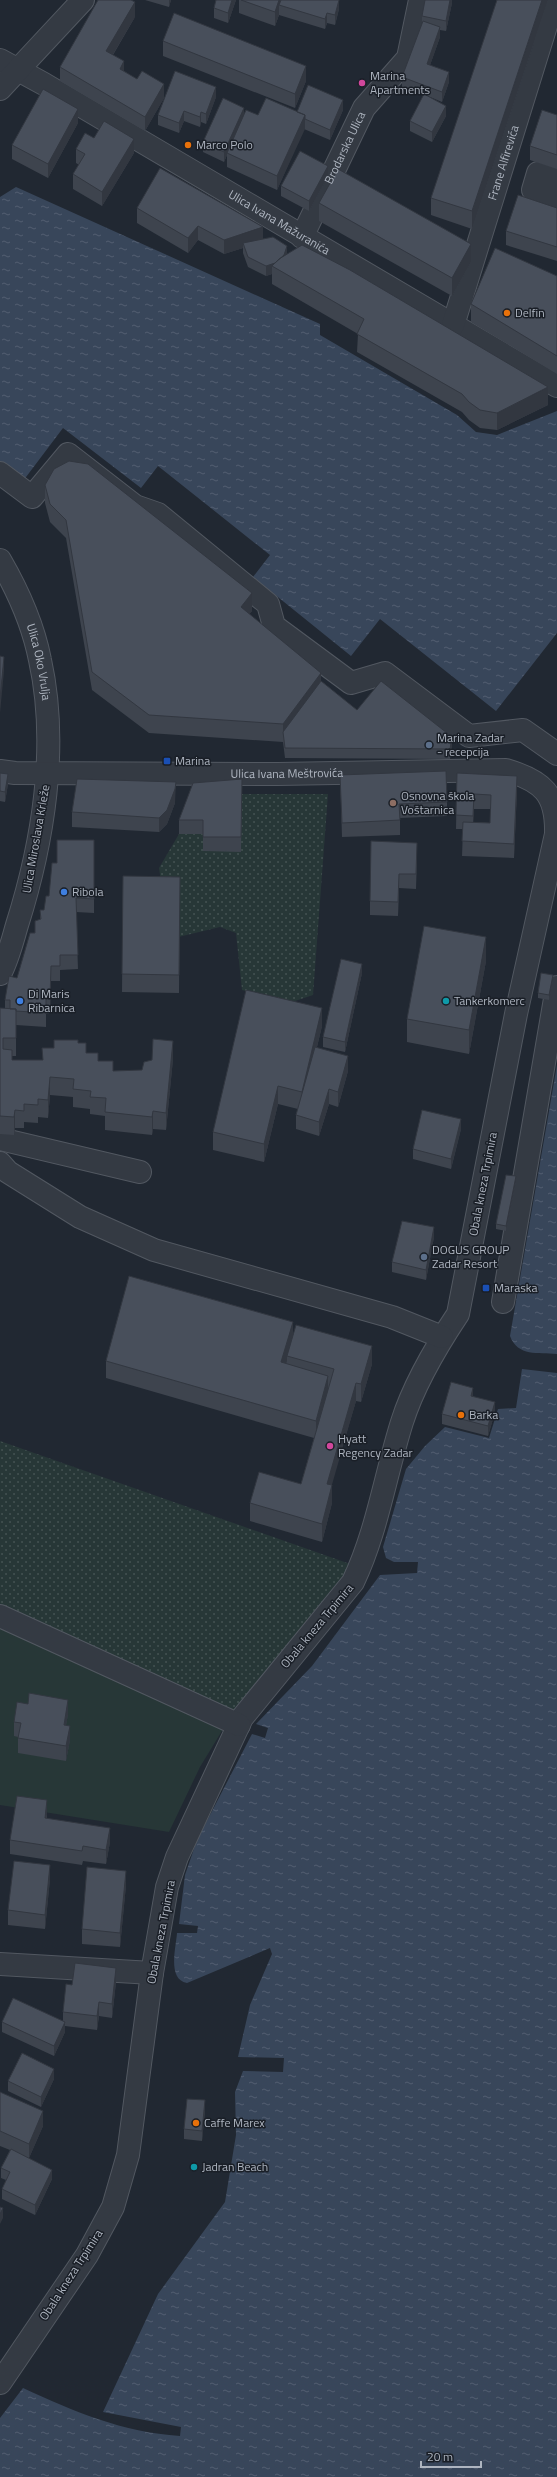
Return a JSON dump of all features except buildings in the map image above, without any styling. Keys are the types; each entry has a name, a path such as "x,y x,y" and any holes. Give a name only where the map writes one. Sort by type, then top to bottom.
{"street":[{"path":"0,89 9,65 83,0"},
{"name":"Brodarska Ulica","path":"302,237 364,108 394,77 408,58 420,0"},
{"name":"Frane Alfirevića","path":"453,325 554,0"},
{"name":"Ulica Ivana Mažuranića","path":"9,65 557,386"},
{"path":"557,180 538,173 533,190 557,199"},
{"path":"455,241 475,252"},
{"path":"0,473 32,498 68,454 135,506 158,514 268,604 274,626"},
{"name":"Ulica Oko Vrulja","path":"0,560 15,586 26,614 40,660 46,694 46,772"},
{"path":"252,621 257,624 274,626 351,683 385,673 469,736 475,770"},
{"path":"469,736 523,730 557,754"},
{"name":"Ulica Ivana Meštrovića","path":"0,771 15,773 278,774 506,770 532,779 544,789"},
{"name":"Ulica Miroslava Krleže","path":"0,974 31,881 46,772"},
{"name":"Obala kneza Trpimira","path":"0,2383 87,2255 113,2207 128,2155 152,1973 167,1887 178,1857 239,1724 264,1690 354,1582 366,1556 402,1421 426,1367 442,1338 458,1314 516,1014 556,834 557,815 552,801 544,789"},
{"path":"503,1302 557,987"},
{"path":"0,1139 140,1172"},
{"path":"0,1163 8,1172 80,1217 154,1250 392,1317 442,1338"},
{"path":"0,1616 239,1724"},
{"path":"0,1964 152,1973"}],"shaded area":[{"path":"242,794 328,794 313,995 289,1003 242,990 236,933 220,927 170,939 159,868 179,834 203,834 203,851"},
{"path":"0,1441 353,1565 347,1577 231,1716 0,1605"},
{"path":"0,1605 231,1716 200,1767 169,1832 0,1805"}],"water":[{"path":"16,187 320,324 320,335 457,415 476,432 497,435 557,411 557,633 496,711 380,619 351,656 253,577 270,555 158,466 141,488 63,428 23,481 0,462 0,197"},
{"path":"557,1065 557,1354 536,1353 523,1350 514,1343 510,1336"},
{"path":"522,1369 557,1373 557,2477 0,2477 0,2418 23,2388 99,2420 138,2430 180,2436 181,2427 103,2412 158,2294 225,2202 236,2135 235,2092 243,2071 283,2072 284,2058 238,2057 250,2005 272,1954 270,1948 187,1983 177,1976 174,1954 177,1933 197,1933 198,1926 179,1924 185,1875 197,1840 252,1734 265,1738 268,1728 256,1724 312,1666 380,1575 417,1573 418,1562 394,1562 386,1558 383,1547 406,1469 425,1446 445,1427 489,1438 498,1409 516,1408"}],"place":[{"name":"Marina Apartments","path":"362,83"},
{"name":"Marco Polo","path":"188,145"},
{"name":"Delfin","path":"507,313"},
{"name":"Marina Zadar - recepcija","path":"429,745"},
{"name":"Marina","path":"167,761"},
{"name":"Osnovna škola Voštarnica","path":"393,803"},
{"name":"Ribola","path":"64,892"},
{"name":"Di Maris Ribarnica","path":"20,1001"},
{"name":"Tankerkomerc","path":"446,1001"},
{"name":"DOGUS GROUP Zadar Resort","path":"424,1257"},
{"name":"Maraska","path":"486,1288"},
{"name":"Barka","path":"461,1415"},
{"name":"Hyatt Regency Zadar","path":"330,1446"},
{"name":"Caffe Marex","path":"196,2123"},
{"name":"Jadran Beach","path":"194,2167"}]}
